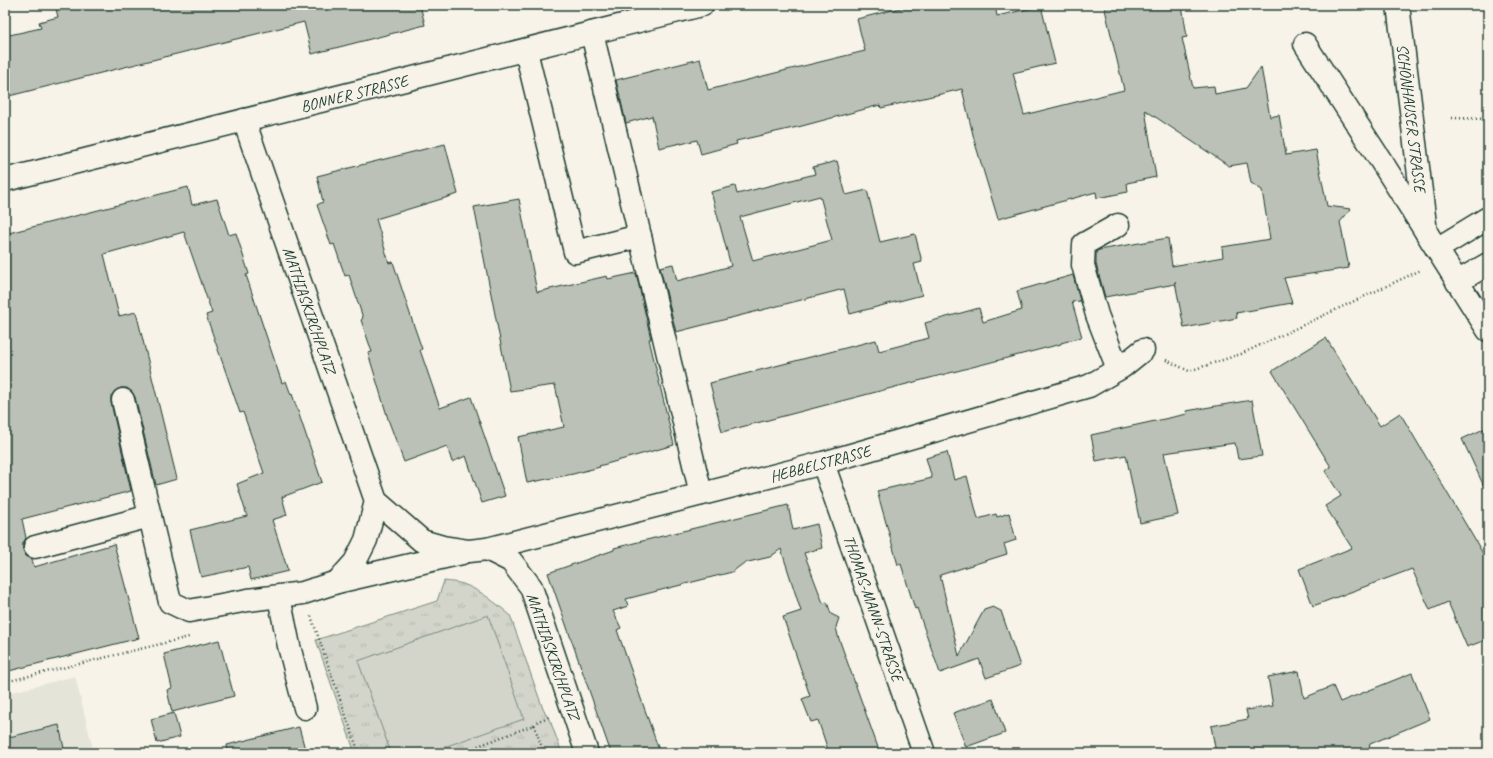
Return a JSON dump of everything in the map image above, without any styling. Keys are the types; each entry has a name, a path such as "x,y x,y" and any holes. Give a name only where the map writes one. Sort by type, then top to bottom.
{"street":[{"name":"BONNER STRASSE","path":"5,180 526,51 702,5"},
{"name":"SCHÖNHAUSER STRASSE","path":"1398,5 1436,247"},
{"path":"592,33 701,494"},
{"name":"SCHÖNHAUSER STRASSE","path":"1305,44 1488,330"},
{"path":"526,51 575,252 640,236"},
{"name":"MATHIASKIRCHPLATZ","path":"244,120 376,501 422,541 442,547 478,550 510,561 531,587 587,753"},
{"path":"1436,247 1488,218"},
{"path":"1118,224 1084,244 1083,265 1097,315 1118,369"},
{"path":"1458,282 1488,264"},
{"name":"HEBBELSTRASSE","path":"478,550 823,463 1089,386 1118,369 1143,350"},
{"path":"123,400 170,602 189,611 248,600 303,593 337,582 478,550"},
{"name":"THOMAS-MANN-STRASSE","path":"823,463 924,753"},
{"path":"337,582 355,562 366,540 376,501"},
{"path":"35,547 150,516"},
{"path":"279,597 289,646 305,708"}],"path":[{"path":"1452,118 1488,119"},
{"path":"1143,350 1189,370 1241,354 1436,247"},
{"path":"303,593 359,753"},
{"path":"5,682 193,636"},
{"path":"459,753 534,725 538,721 571,708"},
{"path":"534,725 544,753"}],"shaded area":[{"path":"75,676 94,753 5,753 5,694"}],"green space":[{"path":"444,581 461,583 482,593 510,615 543,709 551,723 562,753 355,753 316,640 437,601"},
{"path":"488,615 524,719 427,753 391,753 358,661"}],"building":[{"path":"55,5 420,5 425,25 312,54 304,22 5,97 5,36 41,28 39,22 58,17"},
{"path":"912,5 995,5 997,16 1041,6 1055,63 1013,73 1024,115 1124,90 1104,5 1182,5 1187,37 1182,38 1193,88 1214,86 1215,94 1246,88 1261,67 1270,117 1279,115 1286,155 1316,150 1327,206 1351,209 1340,222 1349,268 1284,278 1292,303 1236,313 1237,318 1184,328 1175,282 1175,284 1105,297 1096,264 1096,252 1099,250 1168,238 1172,266 1223,257 1222,247 1270,239 1262,190 1251,183 1247,163 1229,166 1145,110 1156,177 1127,183 1128,192 1097,198 1096,192 998,219 975,143 962,89 881,108 880,105 802,126 736,141 737,144 701,154 697,140 659,148 652,116 626,123 616,80 700,59 708,90 865,51 857,19"},
{"path":"445,144 458,194 376,219 389,263 393,262 422,349 420,350 440,408 471,397 505,496 482,503 466,456 452,462 447,446 404,462 389,422 368,353 372,352 361,320 363,318 349,275 345,276 334,244 331,245 317,205 323,202 317,176"},
{"path":"837,161 846,195 867,190 880,242 915,234 922,262 914,264 922,295 850,314 844,289 676,332 660,267 673,264 677,281 731,266 711,192 735,186 737,194 815,174 813,167","holes":["820,196 832,240 753,261 740,217"]},
{"path":"188,187 192,205 217,199 229,235 236,233 249,274 246,275 282,383 286,381 291,395 292,394 322,482 282,497 287,515 272,520 288,571 251,580 248,567 201,577 190,530 247,516 237,484 264,473 243,412 240,413 206,315 212,313 184,232 104,254 119,316 136,312 177,479 156,485 135,397 127,388 121,388 115,391 111,396 111,403 131,491 22,519 26,538 23,543 23,550 26,556 32,559 34,567 114,544 139,638 5,672 5,234"},
{"path":"519,199 537,292 607,276 608,279 636,273 651,339 649,339 674,445 573,474 527,483 518,437 564,427 555,385 510,391 474,207"},
{"path":"1073,275 1080,301 1072,302 1082,337 1061,344 722,432 710,383 876,340 879,351 929,338 925,323 979,308 983,322 1022,310 1017,291"},
{"path":"1326,338 1380,426 1400,413 1488,562 1488,639 1467,647 1448,602 1430,610 1412,569 1313,606 1299,569 1352,548 1325,506 1341,496 1325,471 1331,467 1272,371"},
{"path":"1252,400 1262,456 1238,459 1235,443 1164,453 1178,515 1140,523 1126,455 1096,461 1091,435 1187,414 1186,411"},
{"path":"1488,427 1488,495 1462,439"},
{"path":"947,452 954,480 967,476 978,519 996,514 997,517 1009,513 1016,540 1004,544 1007,554 940,575 959,656 984,610 993,607 1001,611 1020,666 986,678 979,659 940,673 917,608 915,609 901,564 898,565 877,491 932,478 926,458"},
{"path":"788,505 793,530 817,524 822,548 804,553 823,603 827,602 831,614 839,618 836,627 838,636 880,753 829,753 818,720 811,722 802,699 810,696 783,617 801,611 781,549 770,557 744,563 732,572 626,599 628,606 613,611 621,628 617,630 660,753 611,753 548,573 614,550 614,548"},
{"path":"219,640 234,696 172,712 167,690 172,688 164,654"},
{"path":"1299,671 1304,698 1333,686 1340,702 1412,673 1430,719 1370,744 1368,753 1216,753 1211,726 1248,719 1246,710 1273,706 1268,677"},
{"path":"993,699 1005,733 966,747 953,713"},
{"path":"174,713 180,737 157,743 151,719"},
{"path":"59,725 65,753 5,753 5,738"},
{"path":"299,727 306,753 228,753 227,745"}]}
